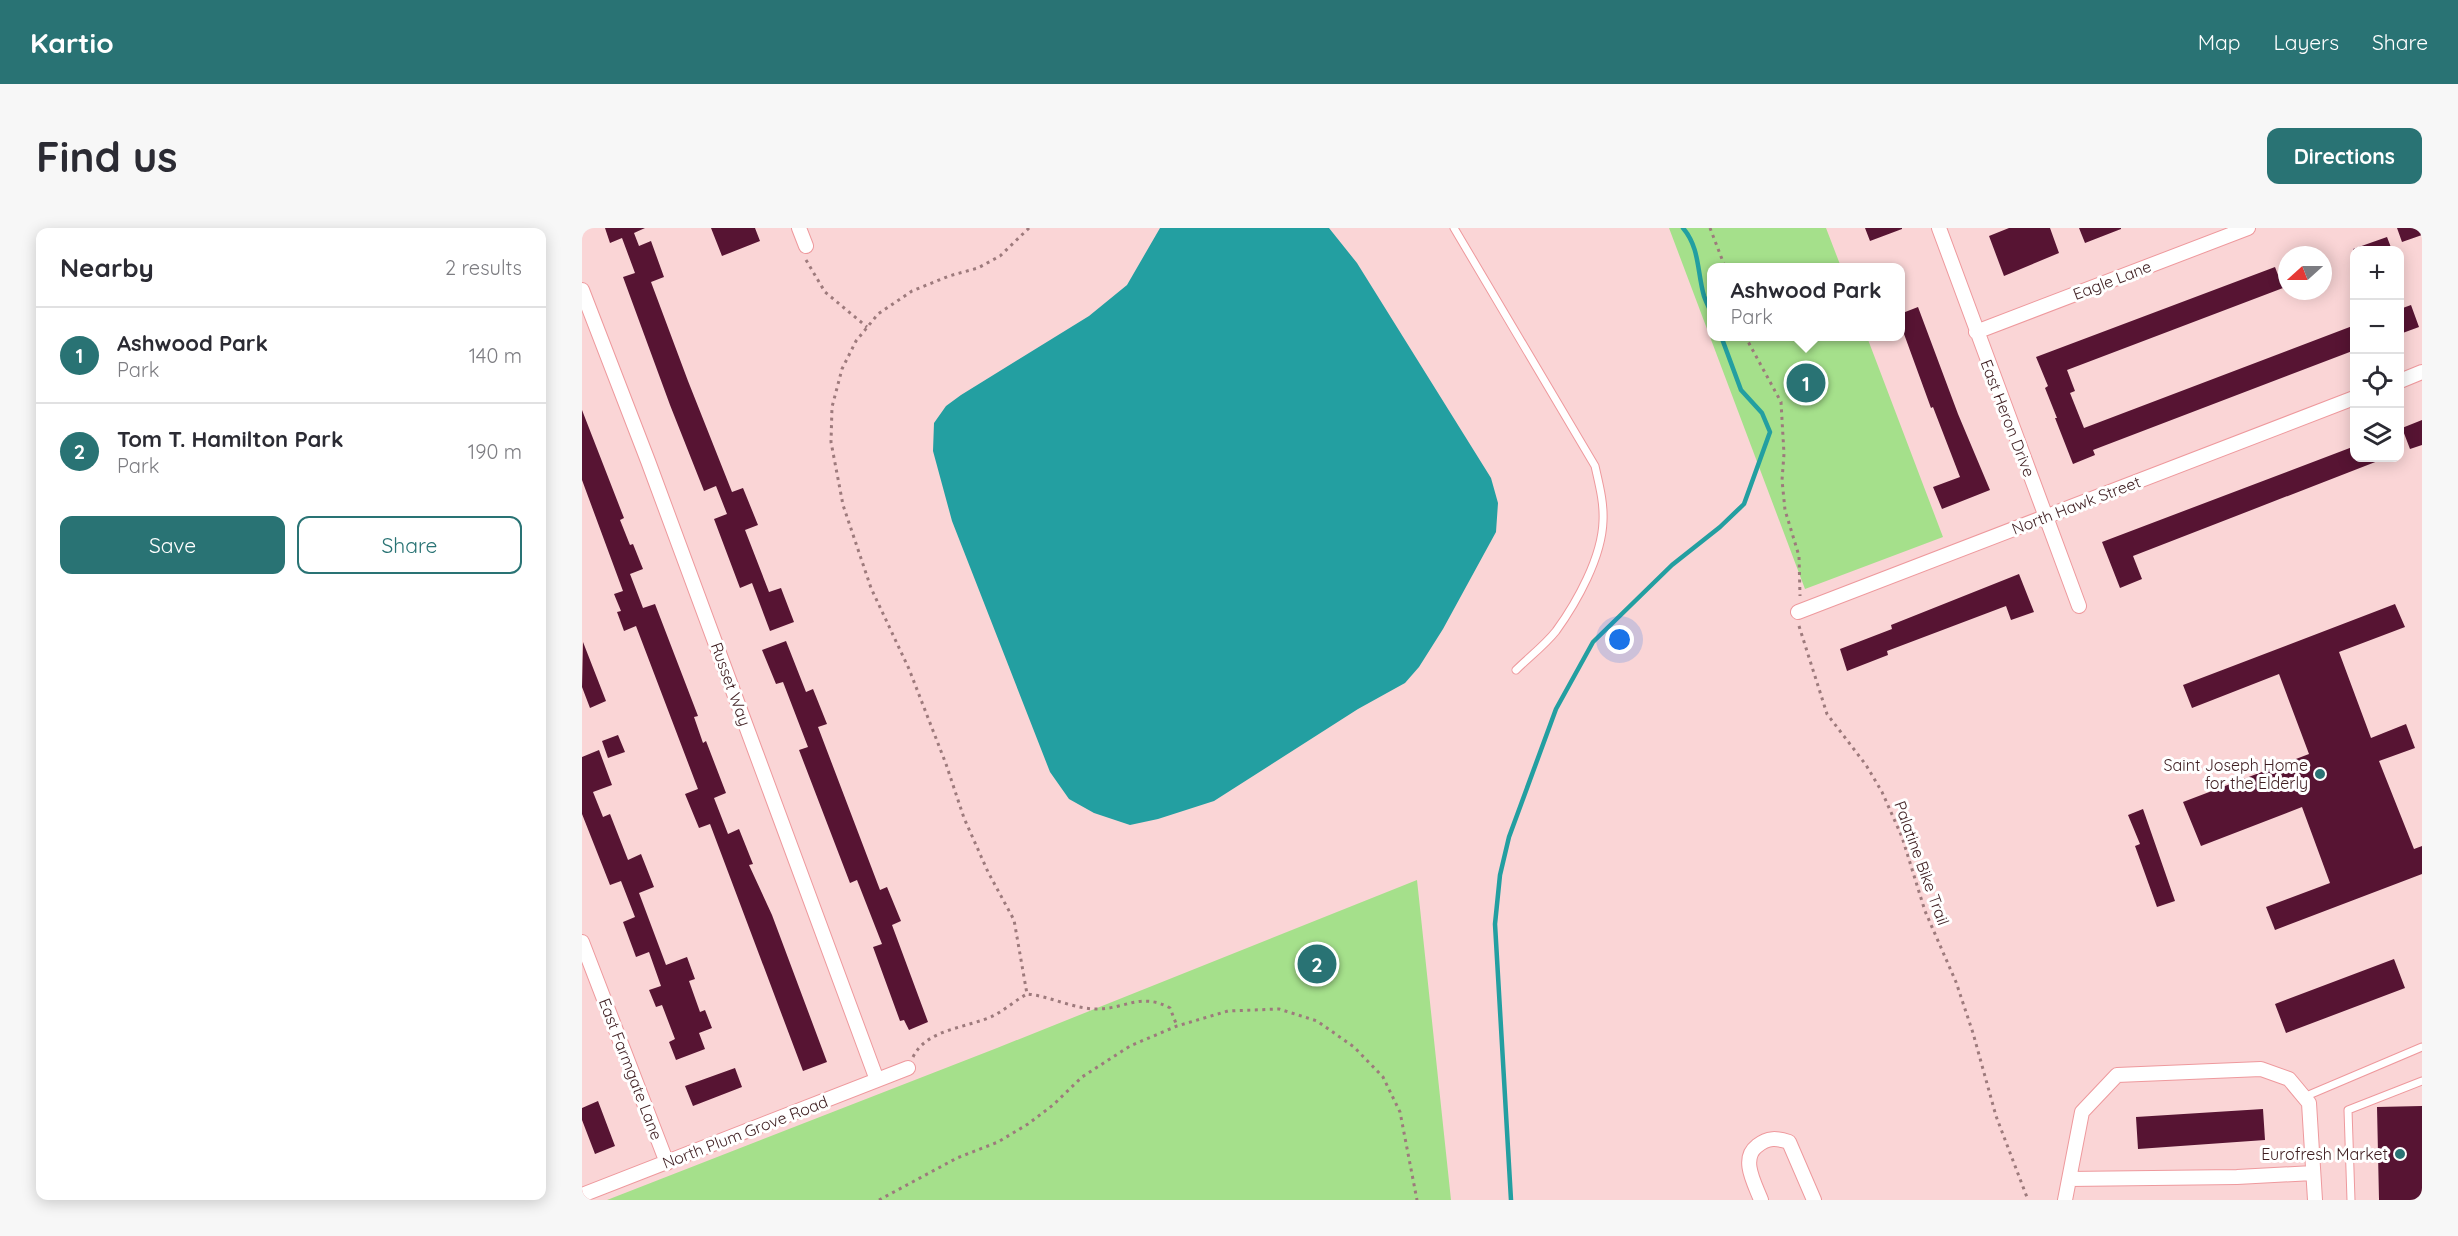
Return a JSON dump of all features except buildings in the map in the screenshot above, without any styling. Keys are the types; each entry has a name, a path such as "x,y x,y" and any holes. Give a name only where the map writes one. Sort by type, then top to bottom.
{"street":[{"path":"800,228 806,246"},
{"name":"East Heron Drive","path":"1939,228 2079,606"},
{"name":"Eagle Lane","path":"1976,332 2248,228"},
{"name":"Russet Way","path":"582,290 657,484 877,1080"},
{"path":"2404,379 2422,372"},
{"name":"North Hawk Street","path":"1798,612 2350,400"},
{"name":"East Farmgate Lane","path":"584,951 667,1163"},
{"name":"North Plum Grove Road","path":"582,1195 908,1068"},
{"path":"2065,1200 2082,1112 2117,1075 2261,1069 2289,1079 2309,1103 2315,1200"},
{"path":"1761,1200 1750,1171 1749,1159 1753,1149 1764,1141 1776,1138 1790,1142 1814,1200"},
{"path":"2069,1179 2237,1177 2313,1173"}],"lane":[{"path":"1454,228 1594,466 1602,495 1603,522 1598,551 1589,574 1555,632 1516,670"},
{"path":"2304,1097 2422,1047"},
{"path":"2351,1200 2348,1110 2422,1082"}],"path":[{"path":"1027,994 1014,920 988,872 964,818 946,764 909,669 871,588 843,505 831,442 832,407 842,369 855,341 878,314 912,291 949,276 978,268 999,256 1029,228"},
{"path":"1710,228 1723,263"},
{"path":"806,246 802,251 811,271 825,292 867,327"},
{"name":"Palatine Bike Trail","path":"1748,341 1781,402 1784,454 1782,480 1785,510 1799,556 1799,627 1827,714 1866,765 1882,792 1902,837 1925,911 1956,982 1996,1116 2028,1200"},
{"path":"908,1068 918,1047 945,1032 995,1015 1027,994 1040,995 1097,1010 1138,1001 1159,1002 1170,1008 1177,1026"},
{"path":"879,1200 957,1158 998,1142 1028,1124 1053,1105 1082,1077 1108,1059 1177,1026 1228,1011 1279,1009 1317,1021 1354,1047 1383,1077 1400,1112 1418,1200"}],"green space":[{"path":"1669,228 1826,228 1839,263 1707,263 1707,329"},
{"path":"1712,341 1869,341 1943,537 1805,589"},
{"path":"1417,880 1451,1200 607,1200 997,1048"}],"water":[{"path":"1160,228 1329,228 1357,263 1491,478 1498,503 1496,532 1443,629 1419,667 1405,683 1358,709 1214,801 1158,819 1130,825 1094,813 1069,799 1050,772 952,521 933,451 934,423 946,406 961,395 1089,316 1127,285"}],"waterway":[{"path":"1683,228 1695,252 1707,303"},
{"path":"1511,1200 1495,924 1500,875 1509,837 1556,709 1593,642 1672,565 1720,527 1744,504 1770,432 1762,413 1741,390 1723,341"}],"place":[{"name":"Ashwood Park","path":"1806,383"},
{"name":"Saint Joseph Home for the Elderly","path":"2320,774"},
{"name":"Tom T. Hamilton Park","path":"1317,964"},
{"name":"Eurofresh Market","path":"2400,1154"}]}
